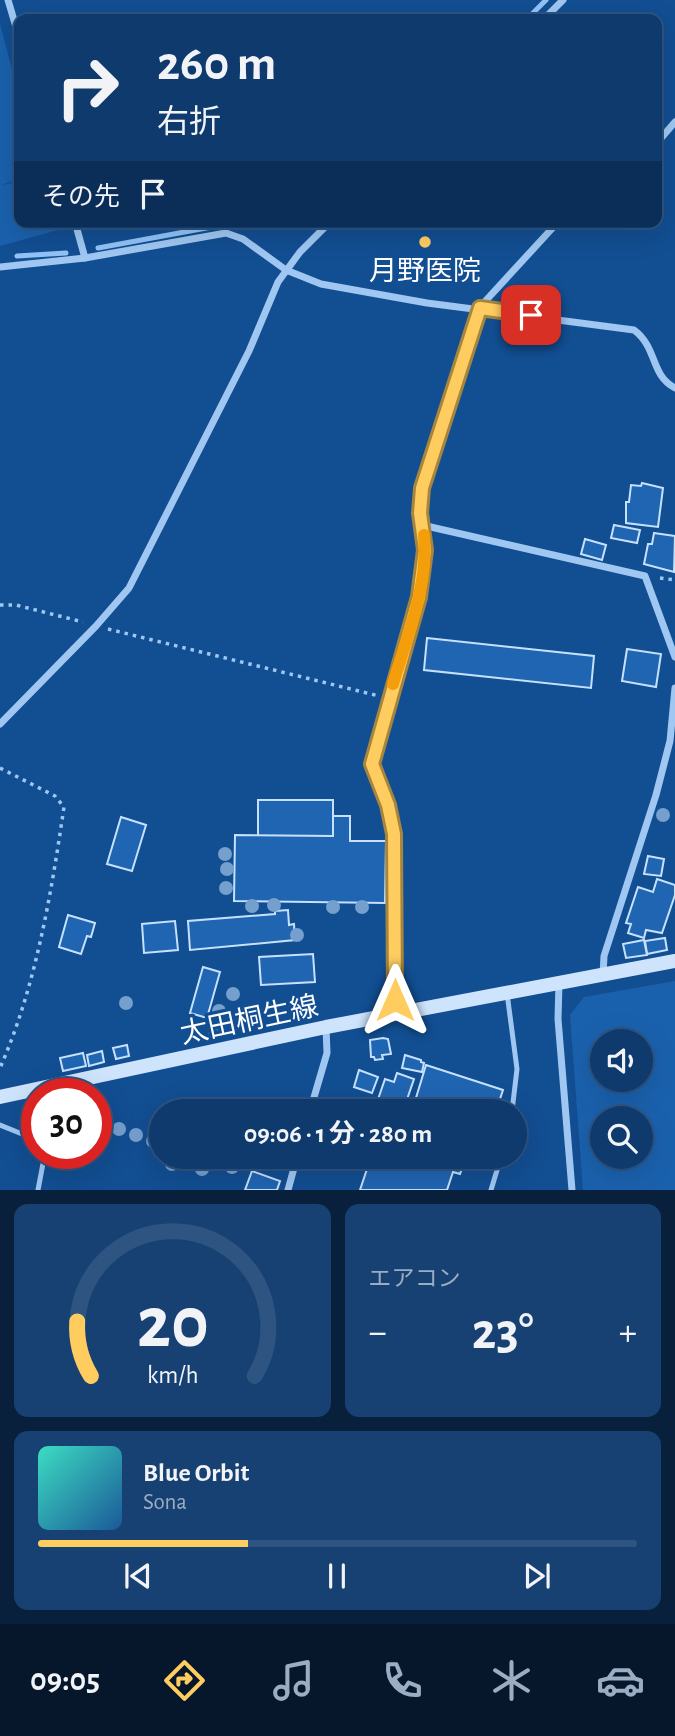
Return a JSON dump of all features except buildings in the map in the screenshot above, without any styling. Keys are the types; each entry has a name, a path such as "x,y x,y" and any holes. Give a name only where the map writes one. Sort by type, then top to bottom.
{"main road":[{"name":"太田桐生線","path":"0,1097 394,1013 675,961"}],"street":[{"path":"8,0 14,20"},
{"path":"549,14 563,0"},
{"path":"662,137 675,122"},
{"path":"77,228 85,258"},
{"path":"0,724 96,626 129,588 249,351 278,282 324,228"},
{"path":"394,1013 394,834 388,805 372,764 419,597 425,550 420,500 422,488 480,308 553,228"},
{"path":"0,267 85,258 226,233 243,239 286,270 321,284 427,303 634,330 645,338 663,382 675,388"},
{"path":"422,525 645,576 675,657"},
{"path":"603,975 604,956 656,795 670,741 675,688"},
{"path":"559,983 558,1019 572,1190"},
{"path":"314,1099 327,1053 326,1027"},
{"path":"288,1190 294,1169"}],"lane":[{"path":"508,993 517,1069 513,1099"},
{"path":"0,1125 21,1134"},
{"path":"38,1190 43,1169"},
{"path":"491,1190 497,1169"}],"path":[{"path":"0,605 16,605 389,698"},
{"path":"0,768 55,796 64,807 46,914 15,1033 0,1068"}],"shaded area":[{"path":"0,24 14,76 14,181 1,185 14,183 14,228 58,230 0,246"},
{"path":"675,981 675,1190 583,1190 570,1015 584,997"}],"waterway":[{"path":"532,14 546,0"},
{"path":"98,248 206,228"},
{"path":"17,256 66,253"}],"slow traffic":[{"path":"393,684 419,597 425,550 424,535"}],"place":[{"name":"月野医院","path":"425,242"}],"route":[{"path":"395,1000 394,834 388,805 372,764 419,597 425,550 420,513 422,488 480,308 531,315"}]}
